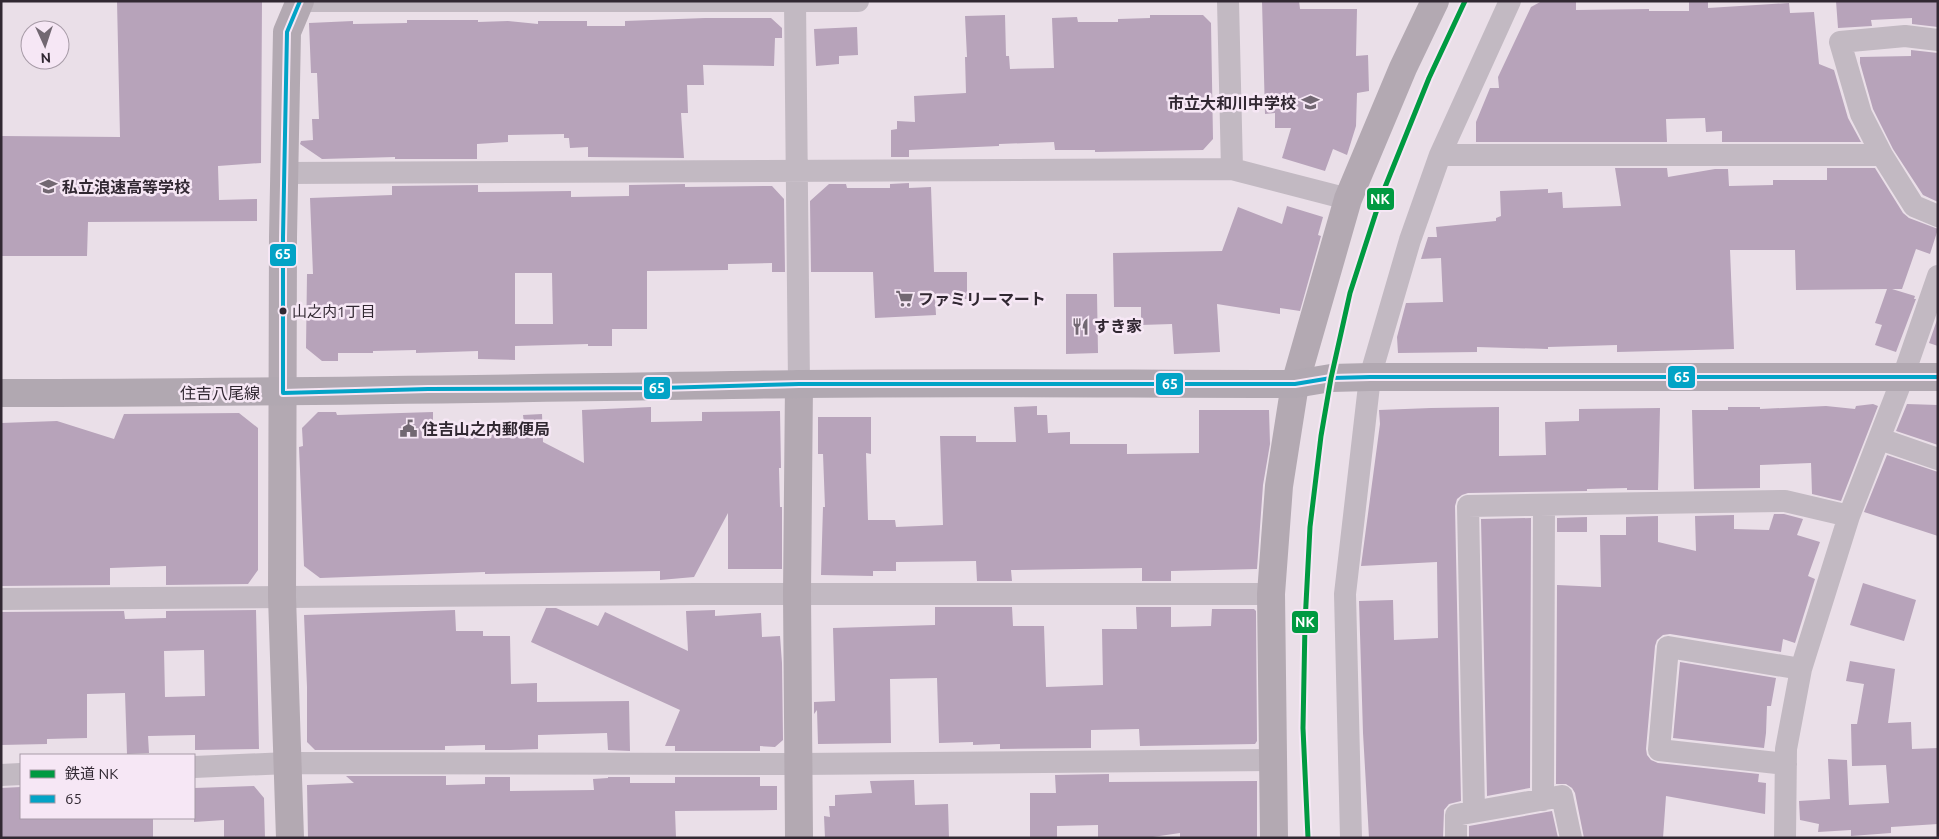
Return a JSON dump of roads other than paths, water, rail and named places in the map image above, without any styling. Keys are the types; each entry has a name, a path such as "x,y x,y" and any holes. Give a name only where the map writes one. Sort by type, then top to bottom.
{"main road":[{"name":"住吉八尾線","path":"1,393 283,393 428,389 660,388 799,384 1295,384 1331,378 1370,377 1938,377"}],"street":[{"path":"290,838 282,597 284,173 287,32 300,1 858,1"},
{"path":"1228,1 1232,169"},
{"path":"1274,838 1271,594 1279,486 1295,384 1348,199 1403,68 1435,1"},
{"path":"1351,838 1345,594 1370,377 1410,240 1440,155 1510,1"},
{"path":"794,2 799,384 797,594 799,838"},
{"path":"1938,40 1905,36 1840,42 1861,114 1882,155 1914,206 1938,216"},
{"path":"1440,155 1882,155"},
{"path":"284,173 1232,169 1348,199"},
{"path":"1785,838 1786,749 1801,669 1849,516 1903,377 1938,276"},
{"path":"1880,439 1938,459"},
{"path":"1474,811 1468,506 1785,500 1849,516"},
{"path":"1544,505 1544,800"},
{"path":"1,600 797,594 1271,594"},
{"path":"1786,764 1659,750 1668,647 1801,669"},
{"path":"195,767 288,763 798,764 1272,760"},
{"path":"1,775 20,774"},
{"path":"1456,838 1456,815 1562,796 1571,838"}],"rail line":[{"name":"NK","path":"1308,838 1303,728 1305,623 1310,527 1321,436 1331,378 1350,293 1381,197 1429,78 1465,1"}],"place":[{"name":"市立大和川中学校","path":"1310,103"},
{"name":"私立浪速高等学校","path":"48,187"},
{"name":"ファミリーマート","path":"904,299"},
{"name":"山之内1丁目","path":"283,311"},
{"name":"すき家","path":"1080,326"},
{"name":"住吉山之内郵便局","path":"408,429"}]}
